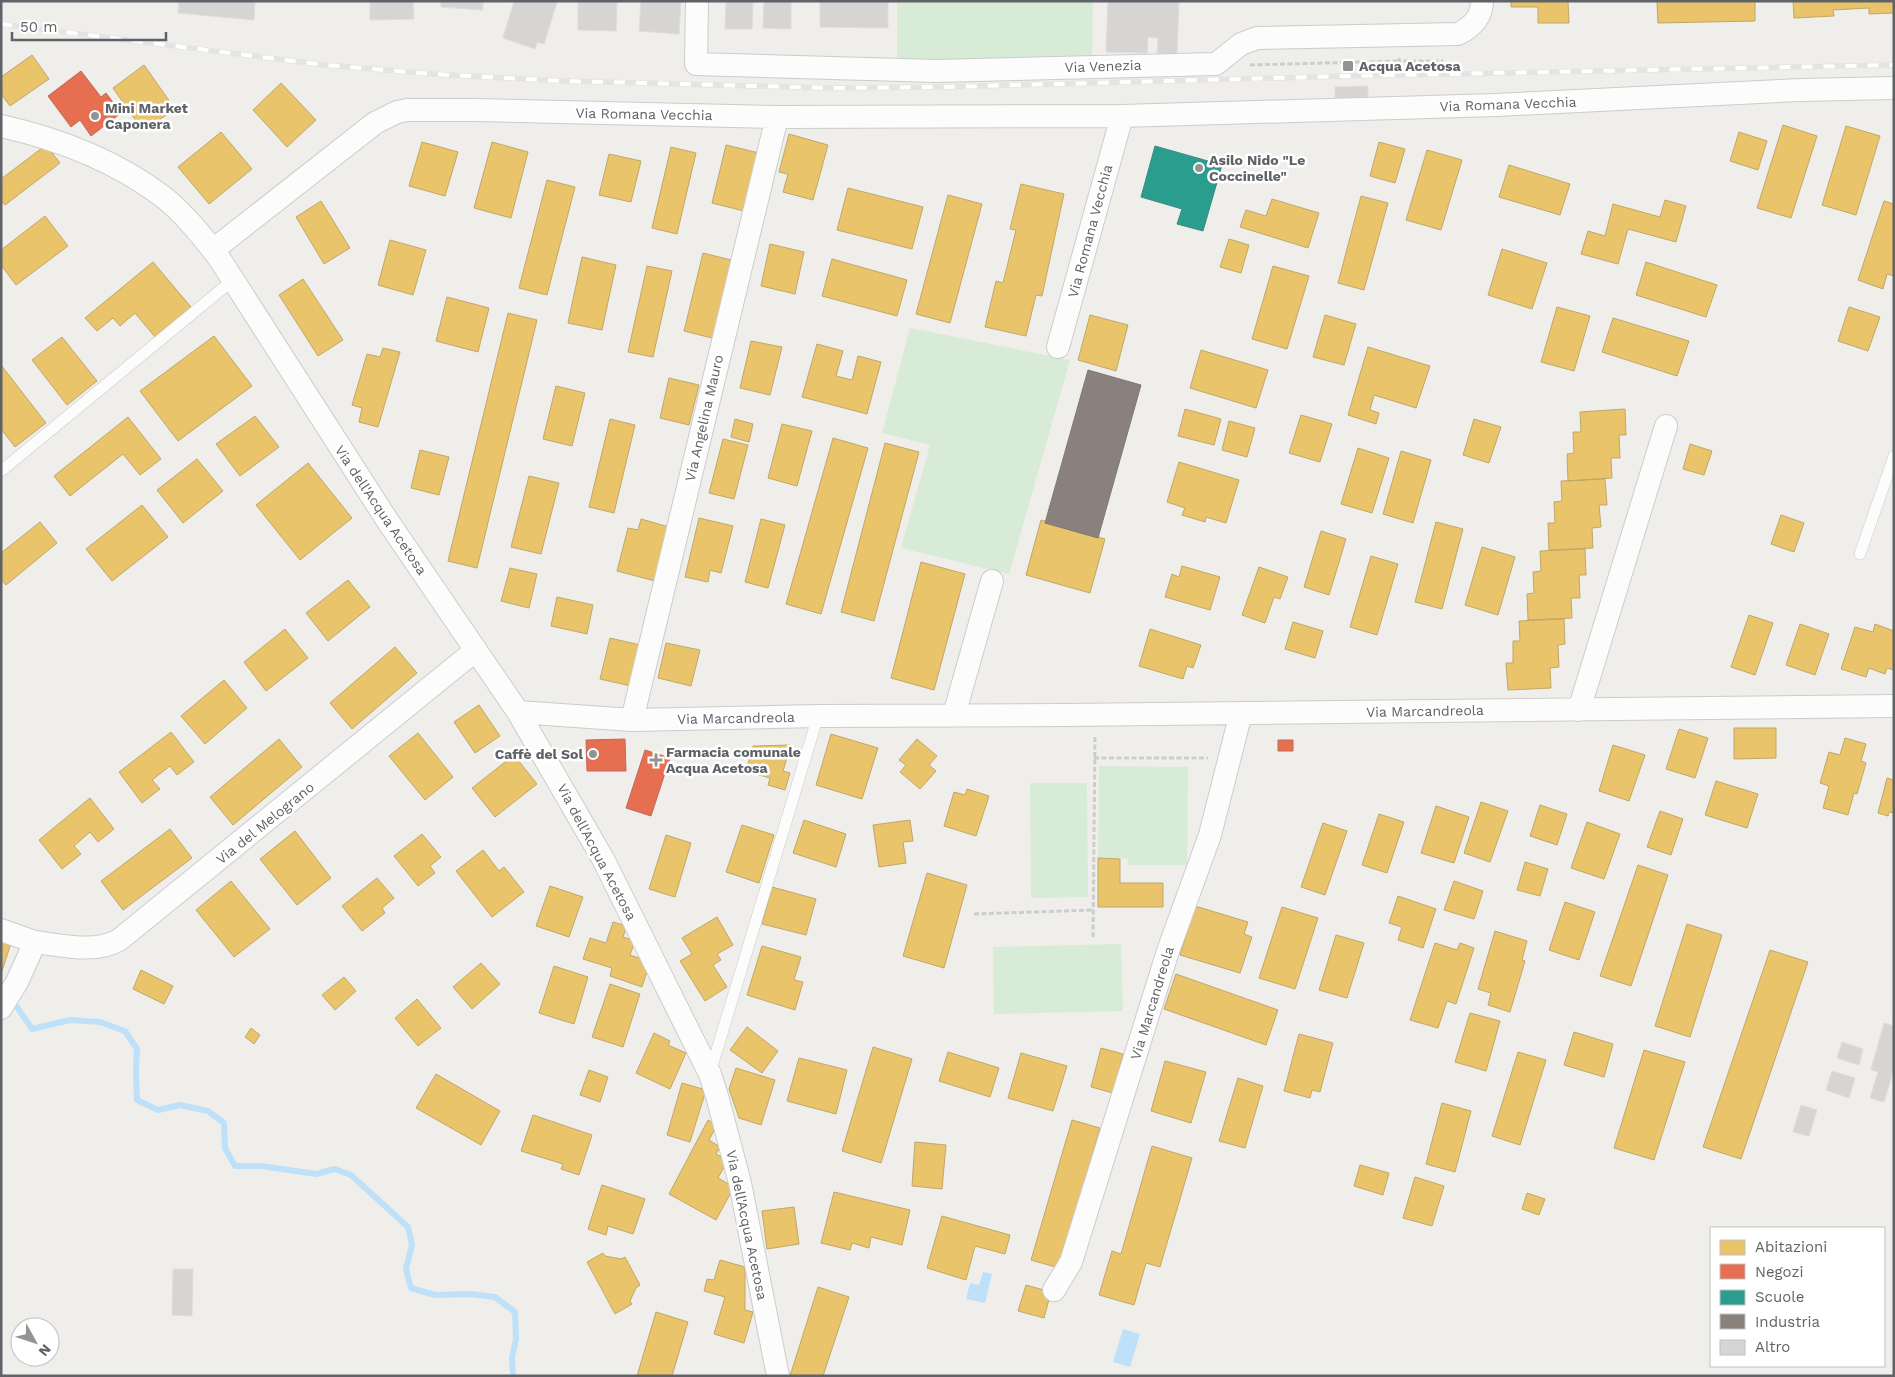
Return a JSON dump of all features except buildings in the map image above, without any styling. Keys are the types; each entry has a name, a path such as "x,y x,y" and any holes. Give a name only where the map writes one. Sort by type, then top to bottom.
{"street":[{"name":"Via Venezia","path":"697,1 696,64 936,71 1216,64"},
{"path":"1216,64 1241,44 1258,38 1458,34 1476,22 1482,7 1482,1"},
{"name":"Via Romana Vecchia","path":"213,250 375,123 397,112 430,109 777,117 1122,116 1496,105 1894,88"},
{"name":"Via Romana Vecchia","path":"1058,347 1122,116"},
{"name":"Via Angelina Mauro","path":"632,720 777,117"},
{"name":"Via dell'Acqua Acetosa","path":"1,126 47,138 83,151 123,170 162,196 191,223 213,250 387,520 518,712 603,858 710,1074 731,1143 778,1376"},
{"path":"1579,710 1666,426"},
{"path":"954,715 992,581"},
{"name":"Via del Melograno","path":"1,930 35,942 94,947 111,944 119,940 476,650"},
{"name":"Via Marcandreola","path":"518,712 632,720 818,716 1099,715 1894,706"},
{"name":"Via Marcandreola","path":"1054,1290 1072,1262 1168,951 1210,835 1241,713"},
{"path":"1,1008 17,982 35,942"}],"lane":[{"path":"1,471 233,280"},
{"path":"1860,554 1894,456"},
{"path":"710,1074 818,716"}],"path":[{"path":"1414,60 1443,61"},
{"path":"1216,64 1226,66 1399,61"},
{"path":"1093,937 1094,738 1099,715"},
{"path":"1094,758 1230,759"},
{"path":"974,914 1093,910"}],"green space":[{"path":"897,1 1093,1 1092,58 897,61"},
{"path":"910,328 1070,360 1009,574 901,548 930,445 882,433"},
{"path":"1099,766 1188,767 1187,865 1128,865 1128,859 1098,858"},
{"path":"1030,783 1087,783 1088,897 1031,898"},
{"path":"1121,944 1123,1011 994,1014 993,947"}],"water":[{"path":"983,1272 992,1274 985,1303 966,1299 970,1283 979,1285"},
{"path":"1123,1329 1140,1334 1130,1367 1113,1362"}],"waterway":[{"path":"17,1007 32,1029 70,1020 100,1022 125,1031 137,1049 137,1100 158,1110 180,1105 208,1111 224,1123 225,1148 235,1166 261,1166 316,1174 335,1169 351,1175 408,1227 412,1245 406,1269 411,1288 435,1295 471,1294 495,1297 515,1312 516,1339 512,1358 513,1376"}],"railway":[{"path":"1,24 325,65 432,74 564,81 833,88 1894,65"}],"place":[{"name":"Acqua Acetosa","path":"1348,66"},
{"name":"Mini Market Caponera","path":"95,116"},
{"name":"Asilo Nido \"Le Coccinelle\"","path":"1199,168"},
{"name":"Caffè del Sol","path":"593,754"},
{"name":"Farmacia comunale Acqua Acetosa","path":"656,760"}]}
